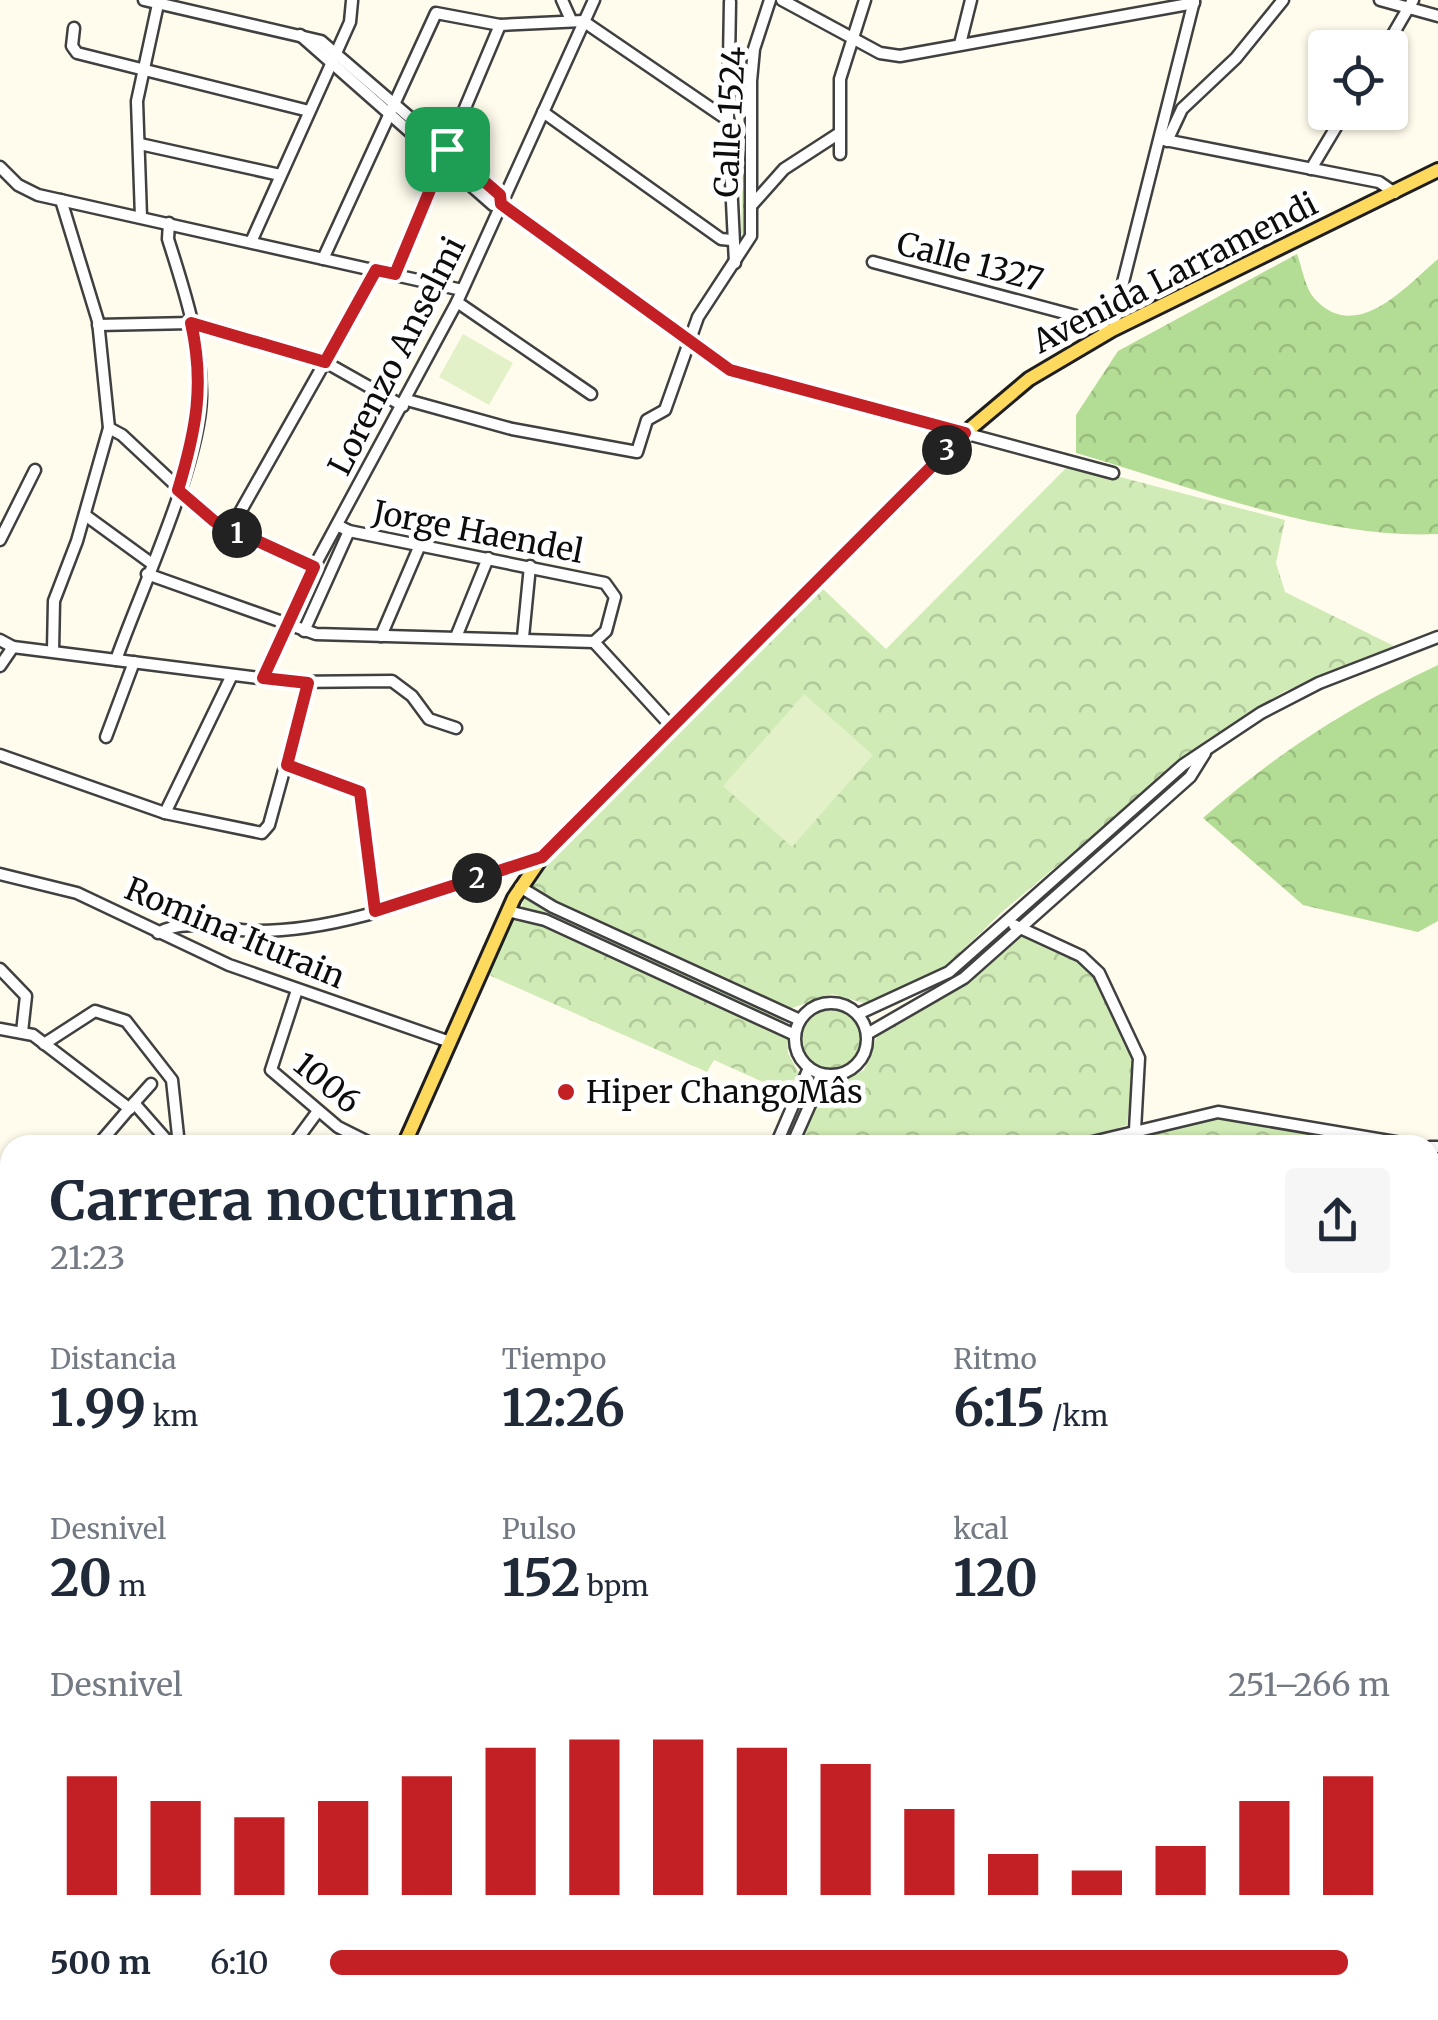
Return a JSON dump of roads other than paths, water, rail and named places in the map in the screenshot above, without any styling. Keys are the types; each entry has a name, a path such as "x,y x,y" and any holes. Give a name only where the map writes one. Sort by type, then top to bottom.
{"main road":[{"name":"Avenida Larramendi","path":"408,1135 508,911 542,857 965,433 1012,391 1111,330 1438,170"}],"street":[{"path":"144,0 300,36 447,149 500,195 501,204"},
{"path":"562,0 577,21 728,120"},
{"name":"Lorenzo Anselmi","path":"263,678 314,567 459,296 543,112 577,21 594,0"},
{"name":"Calle 1524","path":"735,263 746,247 751,206 754,49 770,0"},
{"path":"782,0 887,55 1194,1 1164,140 1111,330"},
{"path":"840,154 839,88 866,0"},
{"path":"960,44 972,0"},
{"path":"1164,140 1182,109 1236,58 1283,0"},
{"path":"1380,0 1411,4 1438,16"},
{"path":"251,242 350,22 352,1"},
{"path":"98,325 191,323 325,362 405,403 636,452 647,420 664,410 698,318 735,263 728,120 730,2"},
{"path":"140,217 136,101 158,4"},
{"path":"1395,30 1411,4"},
{"path":"323,259 430,19 442,12 500,25 577,21"},
{"path":"395,274 500,25"},
{"path":"74,28 72,46 77,53 309,111"},
{"path":"729,86 751,80"},
{"path":"390,107 442,162 493,205 501,204 688,341 746,377 1113,473"},
{"path":"543,112 721,239 731,240"},
{"path":"1311,168 1334,130"},
{"path":"751,206 796,160 838,134"},
{"path":"1164,140 1378,182 1395,193"},
{"path":"140,144 280,175"},
{"path":"0,167 29,192 395,274 459,296 591,394"},
{"path":"54,651 54,601 85,515 109,428 98,325 61,200"},
{"path":"116,660 178,490 200,408 199,362 168,239 169,224"},
{"name":"Calle 1327","path":"873,262 1097,322 1111,330"},
{"path":"230,530 376,270"},
{"path":"109,428 122,435 178,490 230,530 314,567"},
{"path":"0,540 35,470"},
{"path":"85,515 149,568 304,631 327,636 523,637 594,642 671,726"},
{"name":"Jorge Haendel","path":"337,525 348,531 530,566 610,586 616,597 606,631 594,642"},
{"path":"304,631 348,531"},
{"path":"381,636 420,545"},
{"path":"456,637 488,558"},
{"path":"523,637 530,566"},
{"path":"858,1014 939,979 1182,766 1299,692 1438,637"},
{"path":"0,640 12,647 308,683 392,680 412,696 429,719 456,728"},
{"path":"0,666 12,647"},
{"path":"106,737 134,662"},
{"path":"165,813 232,675"},
{"path":"0,755 165,813 262,832 269,825 308,683"},
{"path":"867,1034 955,986 1190,777 1206,752"},
{"path":"287,765 360,792 375,911"},
{"path":"158,933 176,925 271,931 375,911 542,857"},
{"name":"Romina Iturain","path":"0,874 77,893 158,933 297,990 450,1042"},
{"path":"520,888 552,907 800,1020"},
{"path":"508,911 545,920 795,1034"},
{"path":"1006,918 1018,928 1081,956 1099,973 1139,1058 1135,1130"},
{"path":"0,968 26,996 22,1032"},
{"name":"1006","path":"297,990 270,1066 318,1111 352,1135"},
{"path":"824,1003 843,1004 858,1014 867,1034 866,1052 856,1066 840,1075 823,1075 809,1068 797,1052 795,1034 800,1020 824,1003"},
{"path":"44,1044 94,1012 126,1020 172,1080 178,1135"},
{"path":"0,1029 22,1032 44,1044 132,1106 161,1135"},
{"path":"780,1135 809,1068"},
{"path":"796,1135 823,1075"},
{"path":"107,1135 151,1084"},
{"path":"300,1135 318,1111"},
{"path":"1117,1135 1188,1116 1230,1113 1355,1135"}],"place":[{"name":"Hiper ChangoMâs","path":"566,1092"}]}
